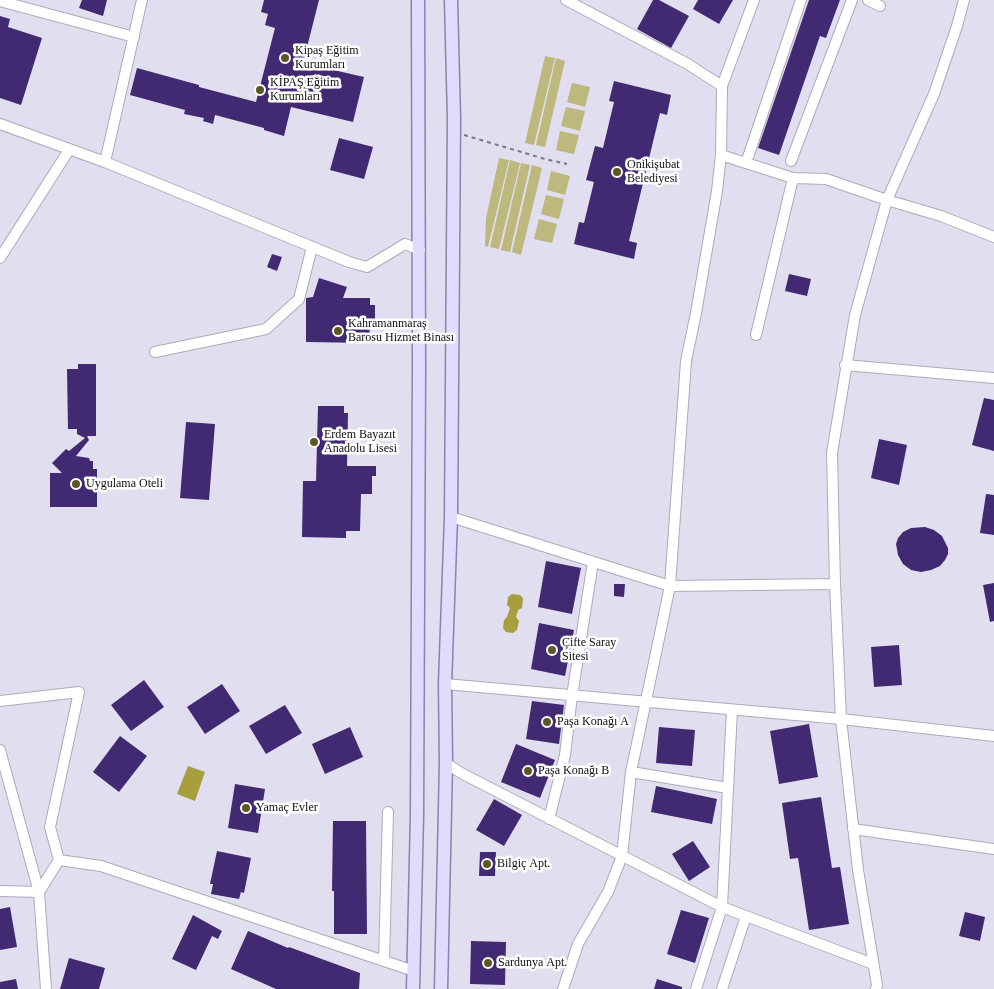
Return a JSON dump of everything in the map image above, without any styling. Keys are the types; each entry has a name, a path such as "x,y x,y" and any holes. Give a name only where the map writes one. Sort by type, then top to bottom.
{"main road":[{"path":"413,989 417,805 420,250 418,0"},
{"path":"441,989 446,763 445,684 451,517 454,133 451,0"}],"street":[{"path":"105,162 142,0"},
{"path":"566,0 686,63 722,86"},
{"path":"563,989 578,944 608,892 622,856 631,772 670,586 686,361 698,304 717,191 721,155 722,86 754,0"},
{"path":"746,163 801,0"},
{"path":"791,161 852,0"},
{"path":"868,0 880,6"},
{"path":"876,989 877,985 858,870 841,719 832,453 855,315 887,200 934,94 964,0"},
{"path":"0,1 134,37"},
{"path":"0,124 105,162 312,247 367,267 405,244 420,250"},
{"path":"0,258 69,150"},
{"path":"721,155 793,178 826,178 887,200 941,216 994,237"},
{"path":"756,335 793,178"},
{"path":"155,352 266,328 299,299 312,247"},
{"path":"846,365 994,378"},
{"path":"451,517 670,586 835,584"},
{"path":"549,819 565,755 572,696 593,562"},
{"path":"445,684 841,719 994,736"},
{"path":"0,701 79,692 50,827 59,860 39,892"},
{"path":"696,989 722,907 732,710"},
{"path":"0,750 39,892 46,989"},
{"path":"446,763 461,773 549,819 722,907 873,964"},
{"path":"631,772 728,788"},
{"path":"384,961 388,812"},
{"path":"854,829 994,849"},
{"path":"59,860 102,866 414,971"},
{"path":"0,891 39,892"},
{"path":"722,989 746,916"}],"path":[{"path":"454,133 567,164"}],"shaded area":[{"path":"545,56 555,58 534,145 525,143"},
{"path":"556,58 565,61 545,147 536,145"},
{"path":"572,83 590,87 585,107 567,102"},
{"path":"566,107 585,111 580,131 561,126"},
{"path":"560,131 579,135 574,154 556,150"},
{"path":"499,158 509,160 488,247 485,246 486,218"},
{"path":"510,160 520,163 499,249 490,247"},
{"path":"521,163 530,165 510,252 501,250"},
{"path":"532,165 542,168 521,255 512,252"},
{"path":"551,171 570,176 565,195 547,190"},
{"path":"546,195 564,199 559,219 541,214"},
{"path":"539,219 557,224 552,243 534,239"},
{"path":"512,594 520,595 523,598 522,608 518,610 516,617 519,621 517,630 513,633 506,632 503,628 504,620 510,608 507,605 508,597"},
{"path":"188,766 205,772 195,801 177,794"}],"building":[{"path":"82,0 107,0 103,16 79,8"},
{"path":"264,0 319,0 303,63 364,77 353,122 291,107 284,136 264,130 264,128 215,115 213,124 203,121 204,118 184,114 185,110 130,95 137,68 256,102 275,28 265,25 268,14 261,12"},
{"path":"653,0 659,0 689,16 671,48 637,29"},
{"path":"698,0 733,0 719,24 693,9"},
{"path":"809,0 840,0 826,38 820,36 779,155 758,148"},
{"path":"0,16 10,19 8,27 42,38 21,105 0,98"},
{"name":"Onikişubat Belediyesi","path":"614,81 671,95 667,115 660,113 629,241 637,243 634,259 574,244 579,222 584,223 594,182 586,180 595,146 603,148 614,102 609,101"},
{"path":"339,138 373,147 364,179 330,170"},
{"path":"272,254 282,257 277,271 267,267"},
{"path":"789,274 811,279 807,296 785,291"},
{"name":"Kahramanmaraş Barosu Hizmet Binası","path":"319,278 347,287 343,298 370,298 370,305 375,305 375,320 370,320 369,343 306,342 306,298 313,297"},
{"path":"78,364 96,364 96,436 87,436 89,440 76,456 89,458 90,461 93,461 93,469 97,469 97,507 50,507 50,473 62,473 52,463 66,449 69,451 85,438 77,434 77,429 68,429 67,369 78,369"},
{"path":"984,398 994,400 994,451 972,445"},
{"name":"Erdem Bayazıt Anadolu Lisesi","path":"318,406 344,406 344,413 348,413 347,466 376,466 376,476 372,476 372,494 361,494 360,531 346,531 346,538 302,537 303,481 316,481"},
{"path":"186,422 215,424 209,500 180,498"},
{"path":"879,439 907,445 899,485 871,478"},
{"path":"986,494 994,495 994,535 980,533"},
{"path":"925,527 934,530 942,536 948,548 948,554 940,566 931,570 921,572 911,570 903,564 898,555 896,544 903,532 911,528"},
{"name":"Çifte Saray Sitesi","path":"546,561 581,568 572,614 538,607"},
{"path":"994,583 994,621 990,622 983,585"},
{"path":"614,584 625,584 624,597 614,596"},
{"name":"Çifte Saray Sitesi","path":"539,623 574,630 565,676 531,669"},
{"path":"899,645 902,685 874,687 871,647"},
{"path":"144,680 164,707 131,731 111,705"},
{"path":"222,684 240,711 205,734 187,707"},
{"name":"Paşa Konağı A","path":"532,701 564,705 559,744 526,739"},
{"path":"285,705 302,733 266,754 249,726"},
{"path":"809,724 818,777 779,784 770,731"},
{"path":"350,727 363,757 325,774 312,744"},
{"path":"659,727 695,730 692,766 656,763"},
{"path":"120,736 147,756 119,792 93,772"},
{"name":"Paşa Konağı B","path":"516,744 555,760 540,798 501,782"},
{"name":"Yamaç Evler","path":"235,784 265,789 258,833 228,828"},
{"path":"656,786 717,799 712,824 651,812"},
{"path":"821,797 832,868 840,867 849,924 809,930 798,858 790,859 782,803"},
{"path":"494,799 522,815 504,846 476,830"},
{"path":"333,821 366,821 367,934 334,934 334,891 332,891"},
{"path":"693,841 710,867 689,881 672,854"},
{"path":"217,851 251,858 244,893 241,892 239,899 211,894 213,884 210,884"},
{"name":"Bilgiç Apt.","path":"480,852 496,852 495,876 479,876"},
{"path":"10,907 17,947 0,950 0,909"},
{"path":"681,910 709,918 695,963 667,954"},
{"path":"965,912 985,917 980,941 959,936"},
{"path":"193,915 222,931 218,939 212,936 196,970 172,959"},
{"path":"248,931 288,948 360,973 359,989 276,989 231,969"},
{"name":"Sardunya Apt.","path":"471,941 506,942 505,985 470,984"},
{"path":"69,958 105,968 99,989 60,989"},
{"path":"16,979 18,989 0,989 0,982"},
{"path":"657,979 682,987 682,989 654,989"}],"place":[{"name":"Kipaş Eğitim Kurumları","path":"285,58"},
{"name":"KİPAŞ Eğitim Kurumları","path":"260,90"},
{"name":"Onikişubat Belediyesi","path":"617,172"},
{"name":"Kahramanmaraş Barosu Hizmet Binası","path":"338,331"},
{"name":"Erdem Bayazıt Anadolu Lisesi","path":"314,442"},
{"name":"Uygulama Oteli","path":"76,484"},
{"name":"Çifte Saray Sitesi","path":"552,650"},
{"name":"Paşa Konağı A","path":"547,722"},
{"name":"Paşa Konağı B","path":"528,771"},
{"name":"Yamaç Evler","path":"246,808"},
{"name":"Bilgiç Apt.","path":"487,864"},
{"name":"Sardunya Apt.","path":"488,963"}]}
